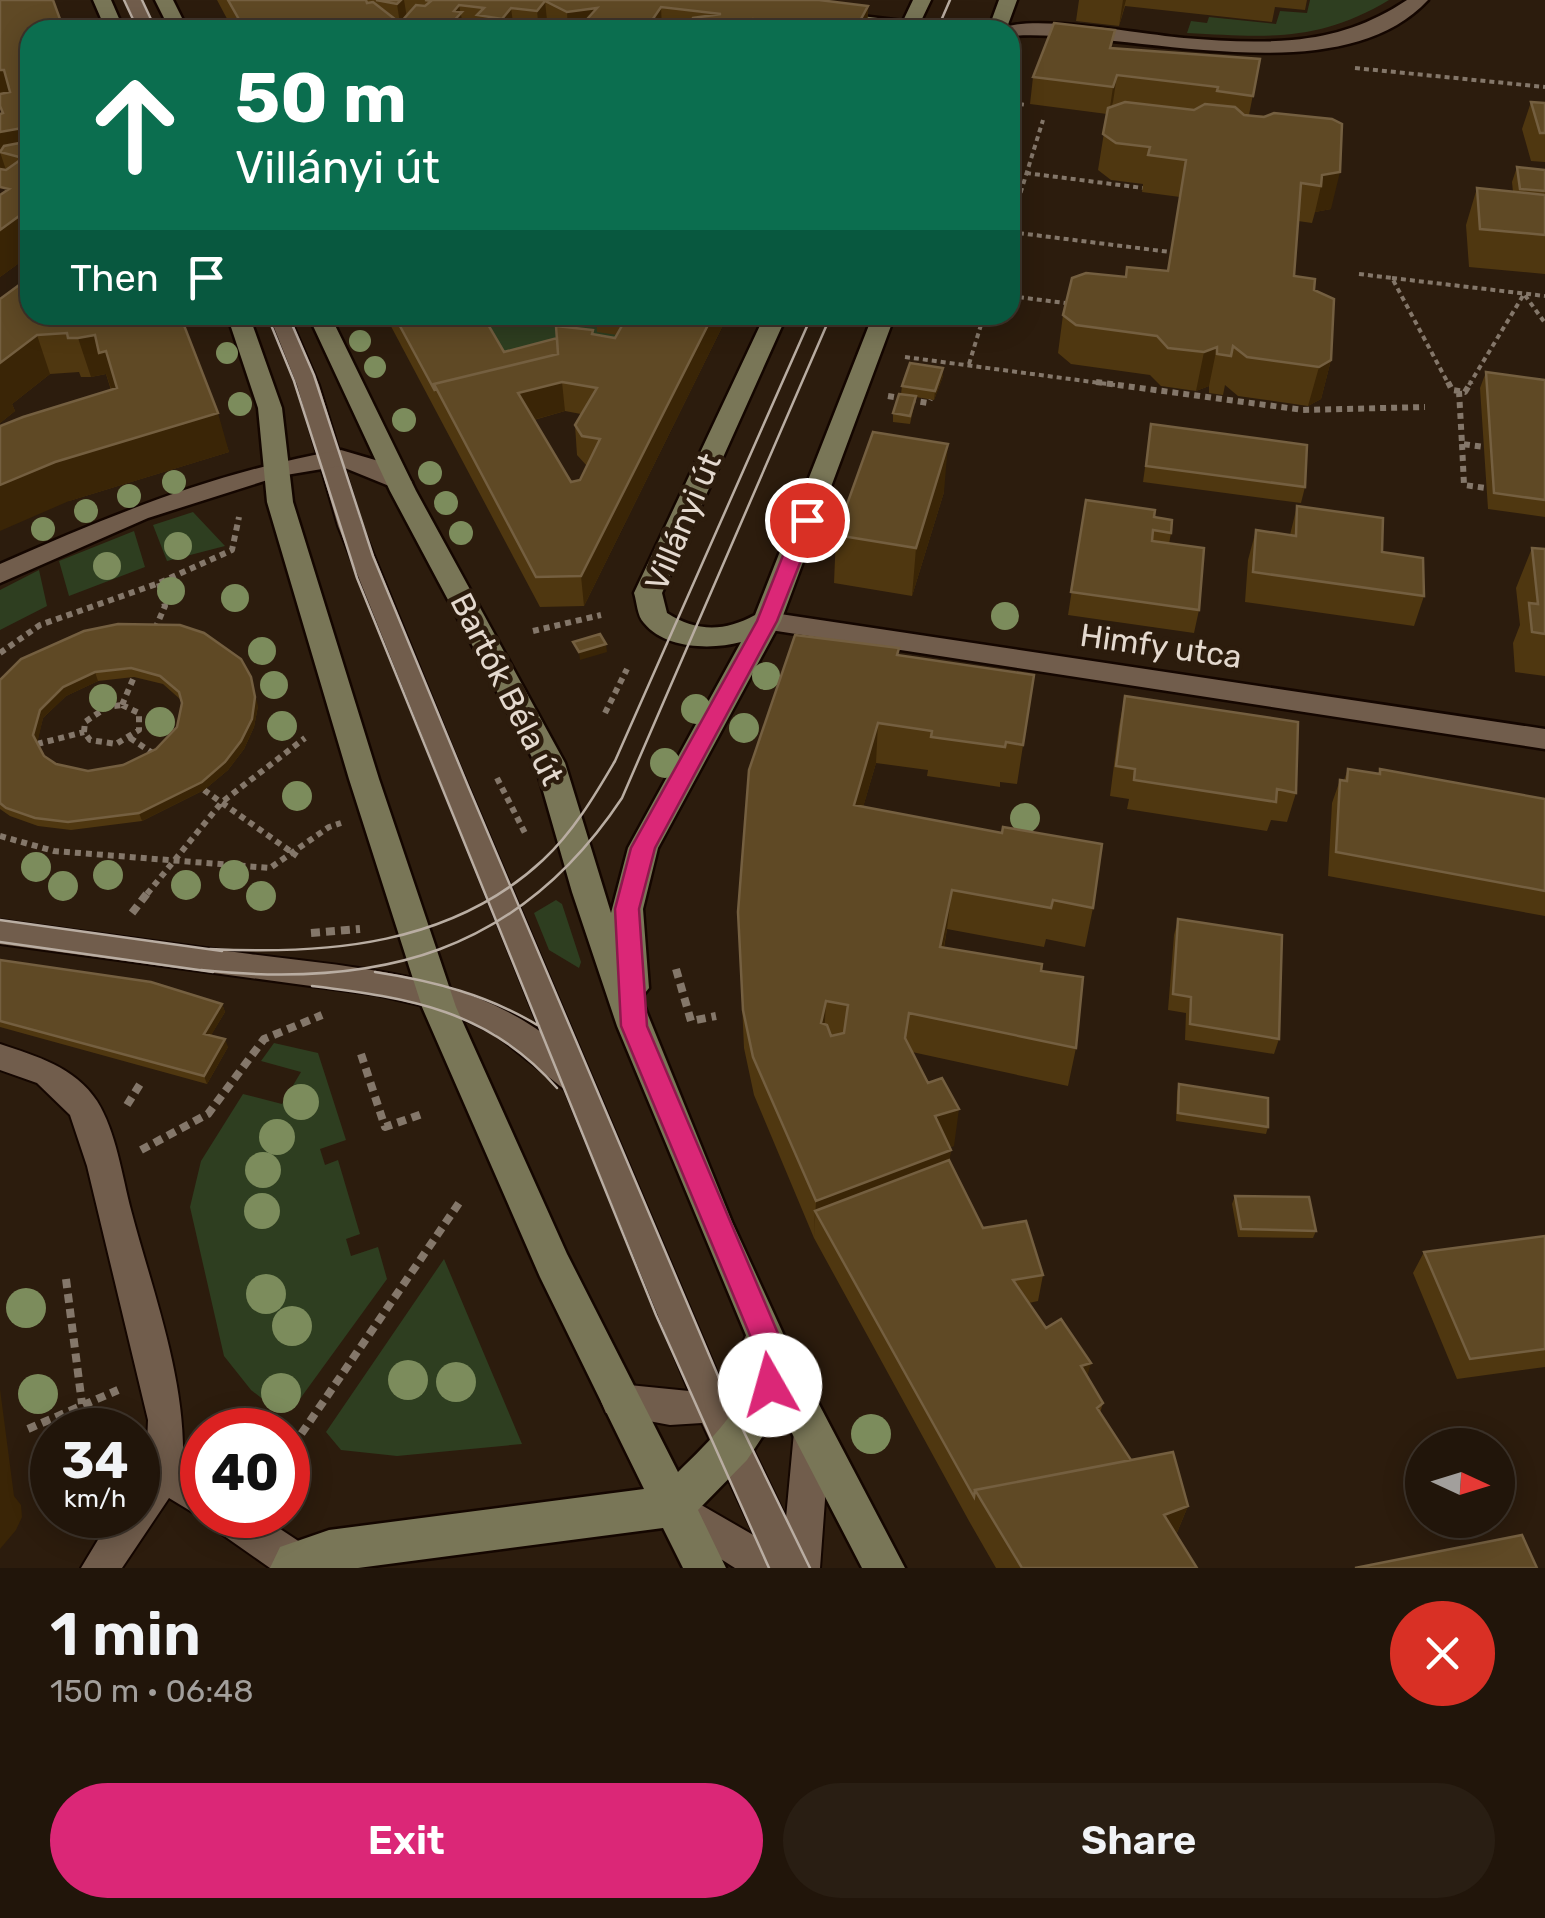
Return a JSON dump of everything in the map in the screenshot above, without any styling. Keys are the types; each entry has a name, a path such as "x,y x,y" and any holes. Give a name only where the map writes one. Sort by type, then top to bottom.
{"main road":[{"path":"806,14 850,20"},
{"path":"241,325 270,408 280,502 435,994 553,1265 705,1568"},
{"name":"Bartók Béla út","path":"324,325 400,482 550,763 588,892 634,1026 770,1350 884,1568"},
{"name":"Villányi út","path":"767,621 730,638 692,638 672,631 654,618 649,604 655,571 771,325"},
{"path":"634,1026 627,909 643,848 767,621 880,325"},
{"path":"293,1565 329,1552 672,1506 733,1446 763,1405 770,1350"}],"street":[{"path":"1020,29 1276,47 1322,44 1383,27 1419,0"},
{"path":"0,574 139,512 276,468 341,458 373,467 400,482"},
{"name":"Himfy utca","path":"767,621 1545,739"}],"lane":[{"path":"283,325 308,385 362,558 713,1406 790,1568"},
{"path":"0,932 435,994 495,1016 531,1040 567,1075 584,1100"},
{"path":"0,1057 48,1074 84,1108 104,1166 157,1375 166,1420 164,1473 160,1479"},
{"path":"619,1400 670,1409 713,1406 727,1397 770,1350"},
{"path":"801,1568 812,1432"},
{"path":"164,1473 180,1484"},
{"path":"672,1506 770,1568"},
{"path":"100,1568 120,1538"},
{"path":"257,1538 293,1565"}],"path":[{"path":"1322,44 1357,70 1545,87"},
{"path":"1020,104 1026,105"},
{"path":"1020,194 1043,120"},
{"path":"1026,173 1143,188"},
{"path":"1020,230 1170,252"},
{"path":"1360,274 1545,296"},
{"path":"1392,278 1452,390 1465,392 1524,294"},
{"path":"1524,294 1545,323"},
{"path":"1020,297 1087,306"},
{"path":"969,364 981,325"},
{"path":"915,358 1303,410 1425,407"},
{"path":"1459,391 1464,485 1486,488"},
{"path":"899,398 928,403 930,398"},
{"path":"1462,444 1484,446"},
{"path":"0,653 40,626 159,583 232,550 240,512 250,508"},
{"path":"155,630 166,606 159,583"},
{"path":"533,631 601,615"},
{"path":"605,713 627,669"},
{"path":"122,705 134,677"},
{"path":"122,705 140,713 142,721 130,738 101,744 90,740 84,732 94,713 122,705"},
{"path":"36,744 84,732"},
{"path":"130,738 158,758"},
{"path":"125,922 222,802 305,738"},
{"path":"497,778 532,846"},
{"path":"204,790 297,856"},
{"path":"0,836 54,851 270,868 329,827 352,820"},
{"path":"670,951 692,1021 716,1016"},
{"path":"104,1166 208,1114 264,1038 329,1012"},
{"path":"361,1054 384,1126 422,1114"},
{"path":"310,1420 459,1203"},
{"path":"66,1279 82,1404"},
{"path":"28,1429 157,1375"}],"green space":[{"path":"1310,0 1389,0 1338,24 1291,34 1187,33 1191,21 1207,23 1209,17 1276,24 1280,11 1307,13"},
{"path":"475,325 619,325 634,338 507,375"},
{"path":"193,512 225,546 167,561 153,525"},
{"path":"134,531 145,567 69,596 59,561"},
{"path":"39,570 47,606 0,630 0,590"},
{"path":"556,900 562,904 581,962 579,968 549,950 534,913"},
{"path":"274,1043 318,1053 346,1140 320,1149 325,1165 338,1160 360,1234 346,1239 351,1256 378,1247 387,1279 297,1403 285,1408 274,1408 251,1390 224,1356 190,1207 201,1161 243,1094 282,1104 301,1072 261,1061"},
{"path":"444,1259 522,1444 397,1456 341,1450 326,1432"}],"building":[{"path":"0,0 53,0 60,20 20,20 20,128 0,132 0,94 10,92 4,70 0,70"},
{"path":"228,0 366,0 396,20 357,20 239,20"},
{"path":"425,0 819,0 868,6 860,20 692,20 721,14 661,7 652,20 586,20 597,8 567,12 545,1 537,11 511,8 502,19 477,15 484,8 459,5 454,11 462,12 454,20 403,20 416,5 425,6 431,1"},
{"path":"1054,23 1115,30 1110,48 1260,59 1253,96 1217,91 1218,87 1117,75 1113,87 1033,77"},
{"path":"1125,102 1194,110 1205,104 1235,107 1244,115 1264,117 1274,113 1332,119 1342,124 1340,172 1322,175 1321,186 1301,183 1294,276 1315,279 1314,290 1334,299 1331,360 1319,367 1247,357 1233,346 1231,356 1217,354 1217,347 1204,352 1168,348 1157,336 1076,325 1063,315 1072,278 1086,273 1126,277 1127,267 1168,271 1186,160 1148,155 1150,147 1116,143 1103,134 1108,108"},
{"path":"1531,102 1545,103 1545,133 1540,133"},
{"path":"20,143 20,157 0,152 4,146"},
{"path":"20,160 20,215 0,230 0,195 9,189 0,187 0,169 6,170"},
{"path":"1517,167 1545,170 1545,191 1520,189"},
{"path":"1477,188 1545,195 1545,235 1480,229"},
{"path":"20,284 20,325 184,325 218,413 55,462 0,485 0,426 117,388 106,351 99,353 95,335 37,335 0,363 0,299"},
{"path":"399,325 488,325 504,352 557,338 558,354 434,384 435,391"},
{"path":"622,325 708,325 581,576 536,577 434,384 558,354 556,326 593,330 592,334 615,338","holes":["562,382 597,388 575,425 582,436 600,439 580,480 571,482 518,393"]},
{"path":"910,363 943,368 935,391 902,386"},
{"path":"1486,372 1545,380 1545,500 1494,493"},
{"path":"899,394 916,396 910,416 893,413"},
{"path":"1151,424 1307,445 1305,487 1146,466"},
{"path":"873,432 948,444 916,548 836,535"},
{"path":"1086,500 1155,510 1154,517 1172,520 1171,533 1153,530 1152,541 1204,548 1199,610 1071,592"},
{"path":"1297,506 1383,518 1382,552 1423,558 1424,596 1253,572 1256,530 1296,536"},
{"path":"1532,548 1545,549 1545,634 1532,632 1529,603 1538,604"},
{"path":"118,624 180,625 204,633 241,659 251,677 255,697 252,719 225,762 202,782 139,813 68,822 35,818 6,808 0,803 0,680 21,659 84,631","holes":["131,668 160,676 179,692 182,703 177,727 156,749 123,765 88,771 56,764 44,756 33,735 40,710 63,687 95,672"]},
{"path":"600,634 606,644 579,652 573,642"},
{"path":"795,635 899,648 897,655 1034,675 1023,745 1006,742 1005,747 931,737 932,731 878,723 854,805 1002,833 1003,827 1102,844 1093,908 1053,900 1051,908 952,890 940,947 1042,964 1041,971 1083,977 1076,1048 909,1013 905,1038 928,1083 942,1078 959,1109 935,1116 951,1150 816,1201 753,1057 743,1010 738,912 749,770","holes":["826,1001 848,1005 844,1033 831,1036 827,1025 821,1023"]},
{"path":"1125,696 1298,722 1296,793 1277,789 1276,802 1134,780 1135,769 1116,766"},
{"path":"1348,769 1380,774 1380,769 1545,799 1545,891 1336,852 1340,780 1347,781"},
{"path":"1178,919 1282,935 1279,1039 1190,1024 1191,997 1173,994"},
{"path":"0,960 151,982 222,1004 204,1034 225,1039 204,1076 0,1021"},
{"path":"1179,1084 1268,1098 1268,1127 1178,1113"},
{"path":"949,1160 983,1228 1026,1221 1043,1275 1013,1280 1046,1328 1061,1319 1091,1363 1081,1366 1103,1403 1097,1408 1131,1460 975,1490 974,1497 815,1211"},
{"path":"1235,1196 1309,1197 1316,1231 1241,1229"},
{"path":"1545,1236 1545,1349 1470,1359 1424,1252"},
{"path":"1173,1452 1188,1506 1164,1515 1197,1568 1022,1568 975,1490"},
{"path":"1522,1535 1537,1568 1355,1568 1515,1538"}],"tram line":[{"path":"124,0 133,20"},
{"path":"142,0 151,20"},
{"path":"941,20 950,0"},
{"path":"271,325 294,381 357,578 488,900"},
{"path":"292,325 314,375 373,556 510,886"},
{"path":"510,886 564,838 615,761 808,325"},
{"path":"519,906 582,851 622,798 827,325"},
{"path":"488,900 510,886"},
{"path":"510,886 519,906"},
{"path":"210,949 299,950 386,939 428,927 488,900"},
{"path":"488,900 496,922"},
{"path":"496,922 519,906"},
{"path":"519,906 727,1397 810,1568"},
{"path":"0,920 222,951"},
{"path":"201,970 327,973 385,965 440,949 496,922"},
{"path":"496,922 539,1026"},
{"path":"0,942 213,972"},
{"path":"375,972 460,991 539,1026"},
{"path":"312,986 382,996 446,1012 504,1041 557,1088"},
{"path":"539,1026 656,1315 769,1568"}],"route":[{"path":"770,1385 776,1364 634,1026 627,909 643,848 767,621 807,520"}]}
